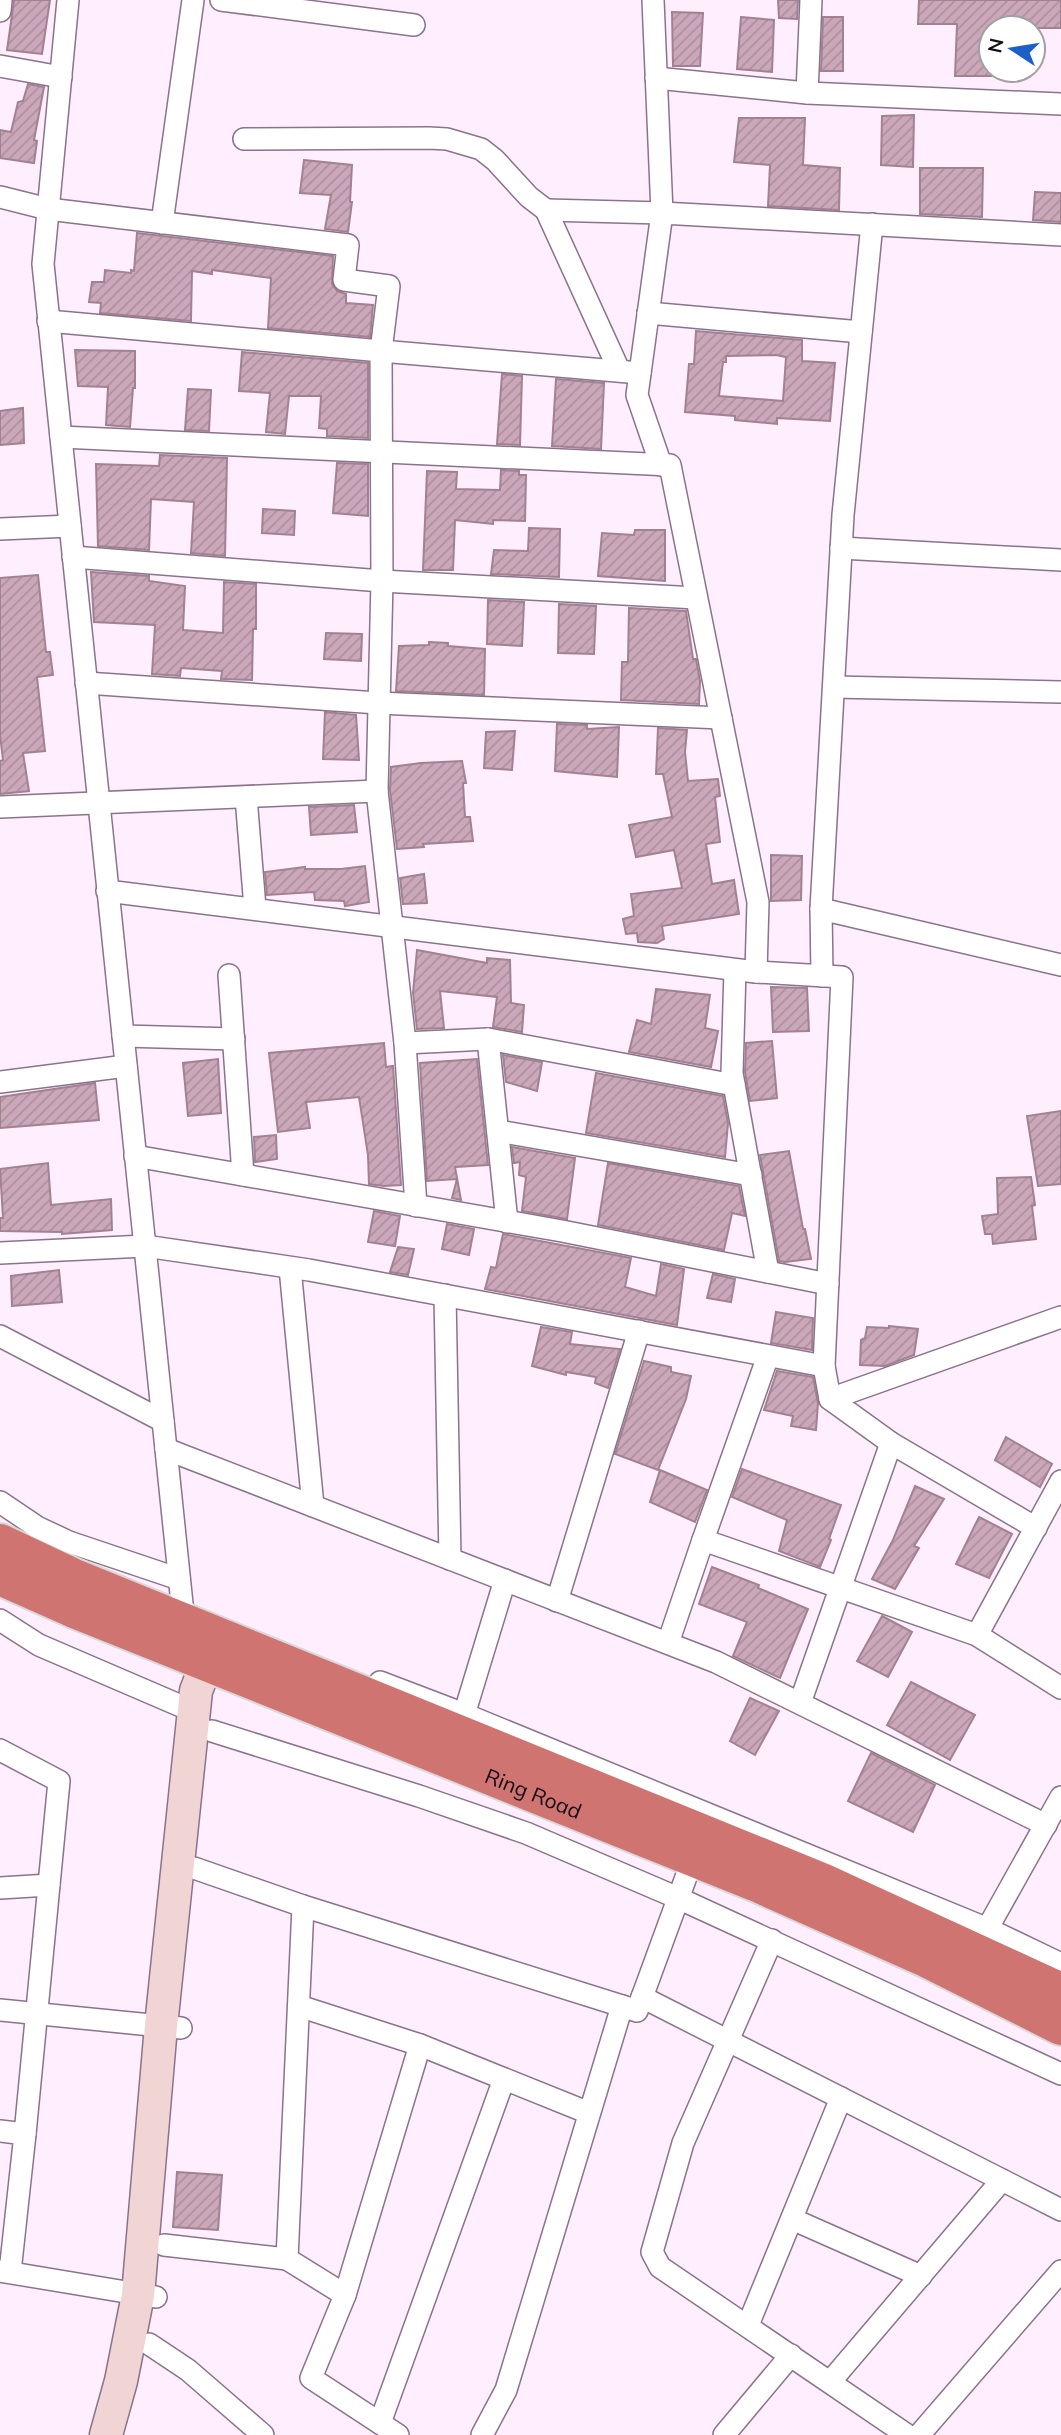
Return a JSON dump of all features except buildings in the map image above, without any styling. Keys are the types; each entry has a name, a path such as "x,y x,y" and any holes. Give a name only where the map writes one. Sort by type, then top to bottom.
{"highway":[{"name":"Ring Road","path":"0,1543 209,1645 928,1959 1061,2026"},
{"name":"Ring Road","path":"0,1576 78,1610 209,1645 462,1724 822,1882 981,1940 1061,1992"}],"street":[{"path":"0,11 1,0"},
{"path":"68,0 43,264 48,321 179,1579 209,1645 217,1688 203,1721 171,2027 147,2296 149,2344 127,2435"},
{"path":"162,223 194,0"},
{"path":"221,0 414,26"},
{"path":"653,0 662,213 637,395 661,465"},
{"path":"807,93 811,0"},
{"path":"0,66 61,77"},
{"path":"656,78 807,93 1061,104"},
{"path":"244,139 429,138 456,141 481,149 546,210 619,370"},
{"path":"0,197 48,209 348,245 344,280 389,286 381,351 382,581 377,791 405,1043 416,1206"},
{"path":"546,210 662,213 1061,234"},
{"path":"822,976 821,909 841,548 872,224"},
{"path":"648,313 861,332"},
{"path":"48,321 640,373"},
{"path":"61,437 670,466 758,902 732,1073 768,1272"},
{"path":"0,529 70,526"},
{"path":"841,548 1061,560"},
{"path":"73,556 382,581 696,598"},
{"path":"86,683 378,703 721,718"},
{"path":"834,687 1061,692"},
{"path":"0,807 377,791"},
{"path":"246,797 255,908"},
{"path":"107,891 746,971 842,977 824,1366 830,1399 891,1443 1036,1528"},
{"path":"821,909 1060,959"},
{"path":"229,975 243,1175"},
{"path":"123,1036 233,1039"},
{"path":"405,1043 488,1039 734,1085"},
{"path":"488,1039 507,1222"},
{"path":"0,1082 126,1066"},
{"path":"498,1131 751,1175"},
{"path":"135,1156 507,1222 828,1284"},
{"path":"0,1253 145,1246 445,1295 824,1366"},
{"path":"290,1268 313,1506"},
{"path":"445,1295 450,1559"},
{"path":"830,1399 1061,1317"},
{"path":"0,1329 0,1337 163,1421"},
{"path":"557,1601 639,1331"},
{"path":"668,1643 768,1356"},
{"path":"800,1703 891,1443"},
{"path":"166,1449 716,1662 1046,1825"},
{"path":"977,1635 1061,1481"},
{"path":"0,1503 37,1527 69,1542 179,1579"},
{"path":"703,1540 977,1635 1061,1688"},
{"path":"462,1724 505,1580"},
{"path":"0,1620 39,1645 203,1721 526,1833 772,1940 1061,2074"},
{"path":"106,2435 164,2245 171,2027 194,1868 203,1721"},
{"path":"0,1750 59,1782 25,2133 9,2194 5,2271 147,2296"},
{"path":"1061,1797 981,1940 1061,1964"},
{"path":"194,1868 303,1906 637,2011 693,1858"},
{"path":"0,1888 49,1885"},
{"path":"287,2259 303,1906"},
{"path":"772,1940 683,2143 652,2252 660,2267 907,2435"},
{"path":"642,1997 1060,2207"},
{"path":"299,2006 421,2045 589,2113"},
{"path":"482,2435 506,2390 622,2006"},
{"path":"0,2010 171,2027"},
{"path":"421,2045 345,2295 311,2378 389,2429 504,2079"},
{"path":"748,2325 841,2098"},
{"path":"0,2131 25,2133"},
{"path":"830,2382 1002,2180"},
{"path":"792,2219 920,2276"},
{"path":"164,2245 287,2259 345,2295"},
{"path":"919,2435 1061,2271"},
{"path":"149,2344 188,2370 263,2435"},
{"path":"724,2435 792,2355"}]}
